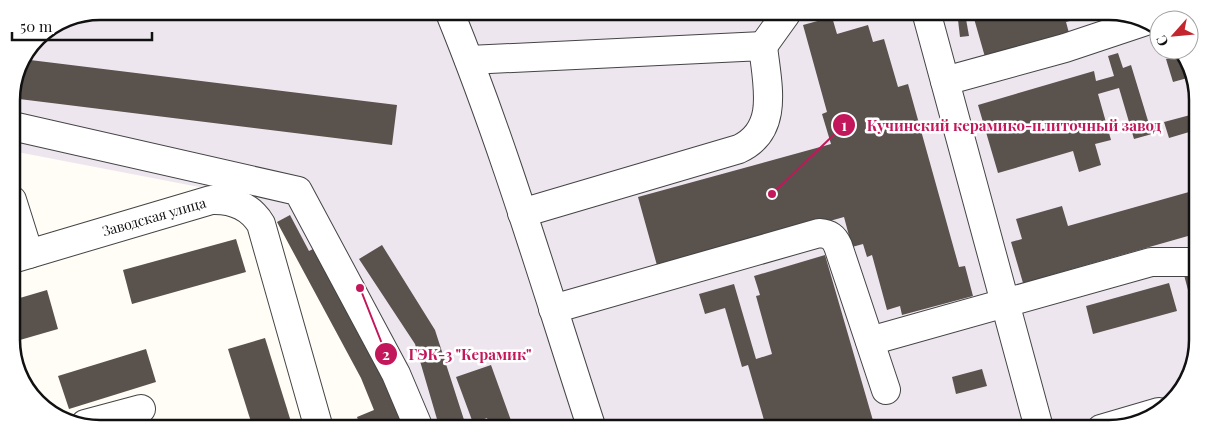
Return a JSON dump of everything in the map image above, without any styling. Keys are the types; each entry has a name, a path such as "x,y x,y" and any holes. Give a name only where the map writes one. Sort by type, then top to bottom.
{"street":[{"path":"453,20 469,60 522,213 589,420"},
{"path":"522,213 739,149 752,143 760,134 766,120 768,98 764,46 782,20"},
{"path":"928,20 1037,420"},
{"path":"945,81 1065,48 1137,25"},
{"path":"469,60 764,46"},
{"path":"20,128 298,191 396,374 415,420"},
{"name":"Заводская улица","path":"21,257 211,200 231,202 249,210 261,224 317,420"},
{"path":"553,308 820,233 829,234 838,246 886,390"},
{"path":"870,341 1151,262 1189,262"},
{"path":"100,420 141,409"}],"shaded area":[{"path":"100,20 1109,20 1125,22 1135,24 1149,31 1149,60 1178,60 1186,79 1189,100 1188,350 1185,366 1166,397 1140,414 1114,420 351,420 374,410 361,378 271,211 246,196 20,153 20,95 26,69 33,56 43,43 69,26"}],"building":[{"path":"821,20 833,20 837,34 868,25 873,42 884,39 898,87 908,84 959,267 965,266 973,296 902,315 900,306 887,310 872,255 867,257 863,244 852,247 844,217 658,269 638,197 831,144 822,114 827,112 803,25"},
{"path":"958,20 966,20 969,36 960,37"},
{"path":"974,20 1073,20 1066,22 1069,33 985,57"},
{"path":"1118,53 1123,68 1131,65 1152,134 1134,139 1119,88 1098,94 1111,140 1095,144 1101,165 1079,172 1073,151 998,173 978,105 1094,71 1096,81 1114,76 1108,56"},
{"path":"31,60 397,105 392,145 20,99 20,95 26,69"},
{"path":"1166,60 1178,60 1183,69 1186,78 1173,82"},
{"path":"1189,115 1189,132 1169,138 1164,122"},
{"path":"1189,192 1189,236 1023,283 1011,242 1022,239 1016,219 1062,206 1068,226"},
{"path":"290,215 309,251 313,249 378,369 400,420 358,420 357,417 374,410 361,378 277,222"},
{"path":"236,239 246,272 132,304 123,270"},
{"path":"382,245 435,330 464,420 437,420 415,344 359,259"},
{"path":"825,255 873,420 764,420 748,365 742,367 725,308 705,314 699,294 734,284 756,359 772,354 756,296 760,295 754,276"},
{"path":"1189,274 1189,294 1184,275"},
{"path":"1169,283 1177,311 1093,334 1086,306"},
{"path":"47,290 58,329 20,340 20,298"},
{"path":"265,338 290,420 250,420 228,349"},
{"path":"146,349 156,382 69,409 58,376"},
{"path":"491,365 511,420 488,420 487,418 472,420 456,377"},
{"path":"982,369 987,386 956,394 952,377"}],"place":[{"name":"Кучинский керамико-плиточный завод","path":"772,194"},
{"name":"ГЭК-3 \"Керамик\"","path":"360,288"}]}
